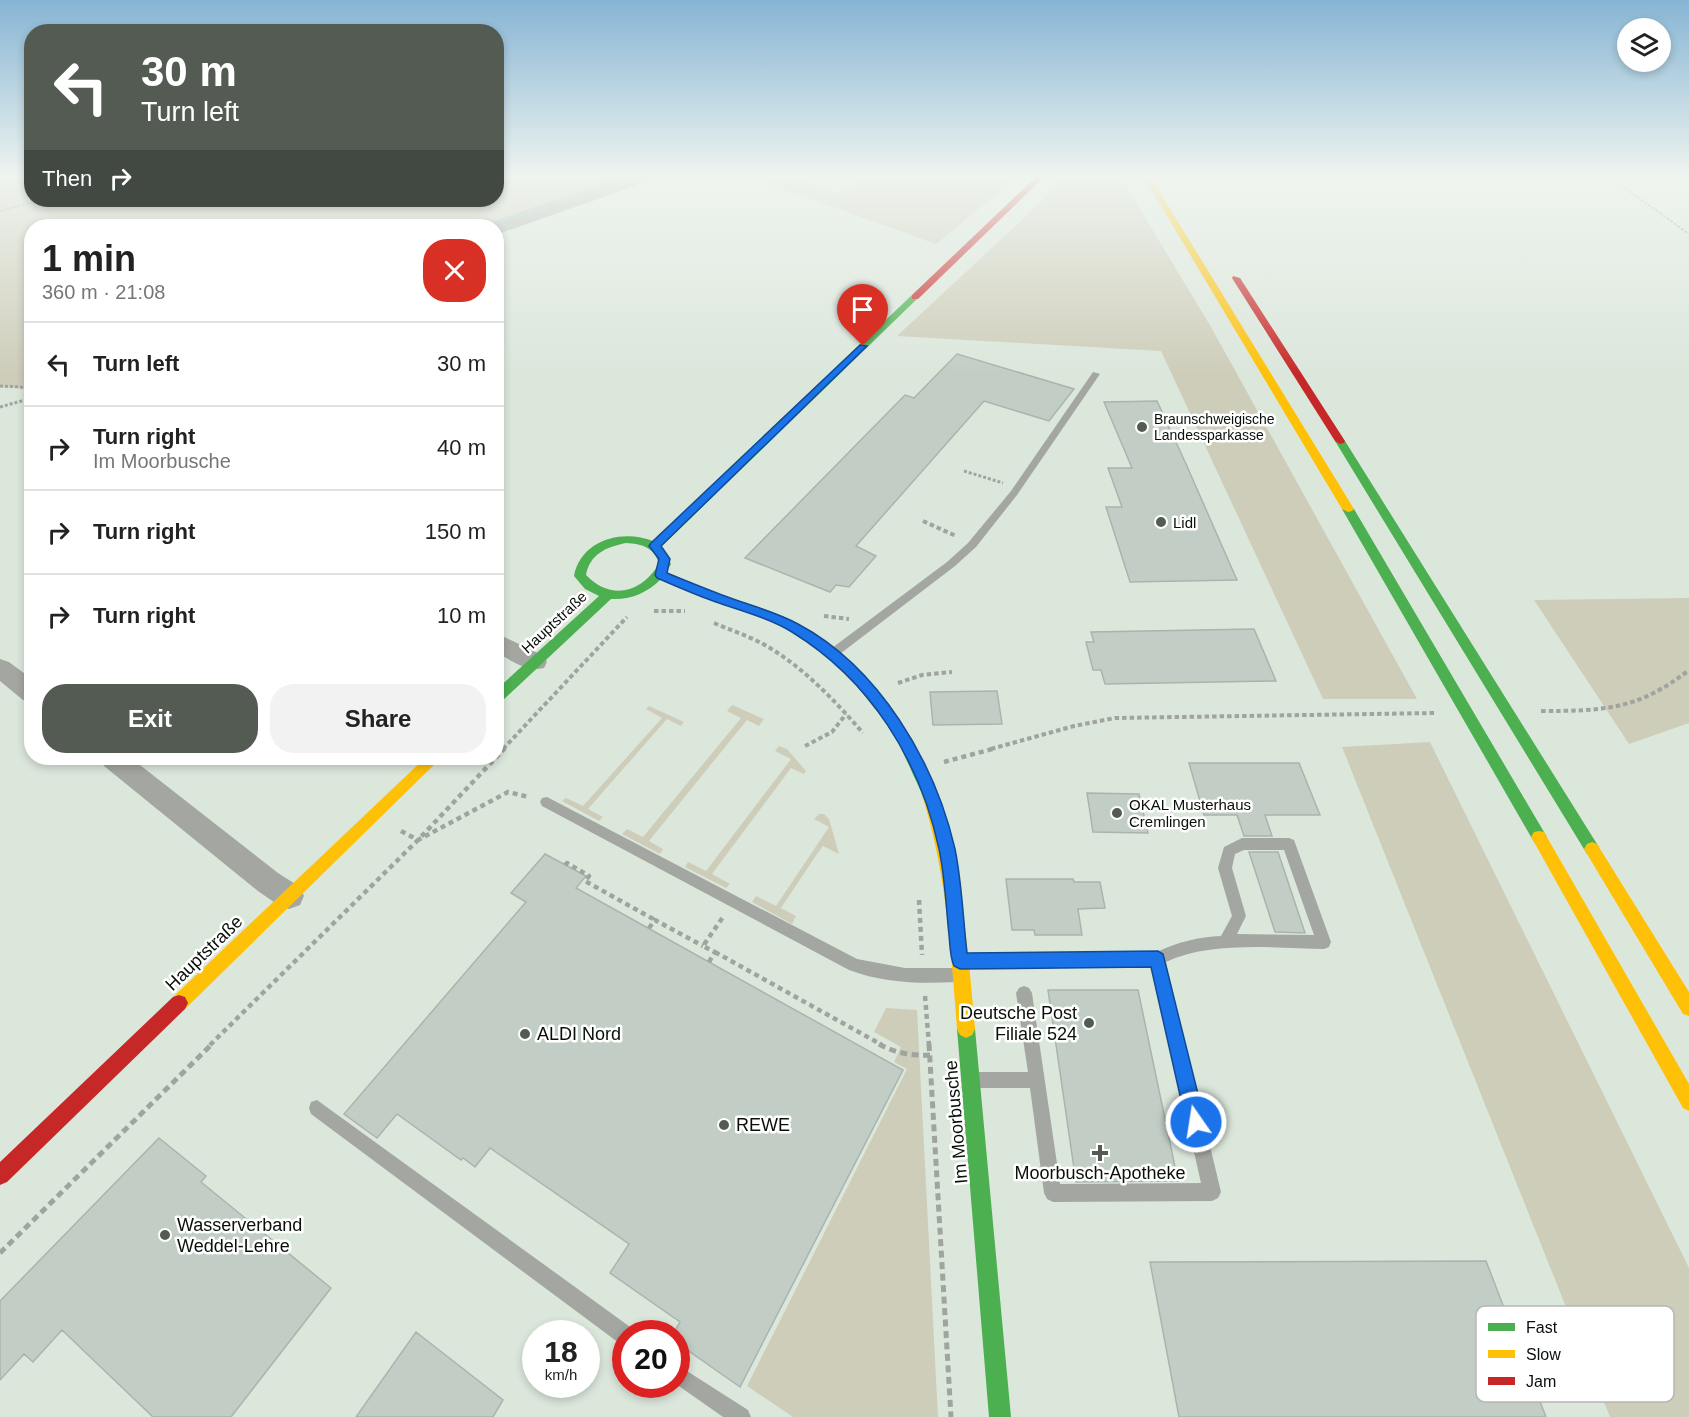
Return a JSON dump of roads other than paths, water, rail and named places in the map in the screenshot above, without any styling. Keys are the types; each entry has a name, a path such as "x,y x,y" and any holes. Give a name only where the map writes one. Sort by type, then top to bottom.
{"main road":[{"path":"655,546 972,242"},
{"path":"1186,242 1353,515 1532,824 1689,1102"},
{"path":"1225,262 1387,514 1689,1008"},
{"path":"615,540 637,540 655,546 664,559 661,575 648,587 639,591 608,595 598,593 583,583 580,569 588,554 605,543 615,540"},
{"name":"Im Moorbusche","path":"661,575 781,621 813,639 875,694 892,718 919,768 934,806 947,850 960,968 999,1417"},
{"name":"Hauptstraße","path":"504,691 608,595"},
{"name":"Hauptstraße","path":"0,1175 427,765"}],"street":[{"path":"504,645 536,662"},
{"path":"0,668 24,687"},
{"path":"122,765 268,882 289,896"}],"lane":[{"path":"832,654 924,585 972,545 1018,488 1096,374"},
{"path":"547,802 854,965 886,974 923,977 960,968 1158,959 1184,948 1224,943 1324,942 1289,844 1242,844 1229,851 1225,868 1239,916 1224,943"},
{"path":"1024,993 1053,1193 1212,1192 1158,959"},
{"path":"970,1080 1037,1080"},
{"path":"317,1108 612,1326"},
{"path":"690,1383 741,1417"}],"place":[{"name":"Braunschweigische Landessparkasse","path":"1142,427"},
{"name":"Lidl","path":"1161,522"},
{"name":"OKAL Musterhaus Cremlingen","path":"1117,813"},
{"name":"Deutsche Post Filiale 524","path":"1089,1023"},
{"name":"ALDI Nord","path":"525,1034"},
{"name":"REWE","path":"724,1125"},
{"name":"Moorbusch-Apotheke","path":"1100,1153"},
{"name":"Wasserverband Weddel-Lehre","path":"165,1235"}]}
